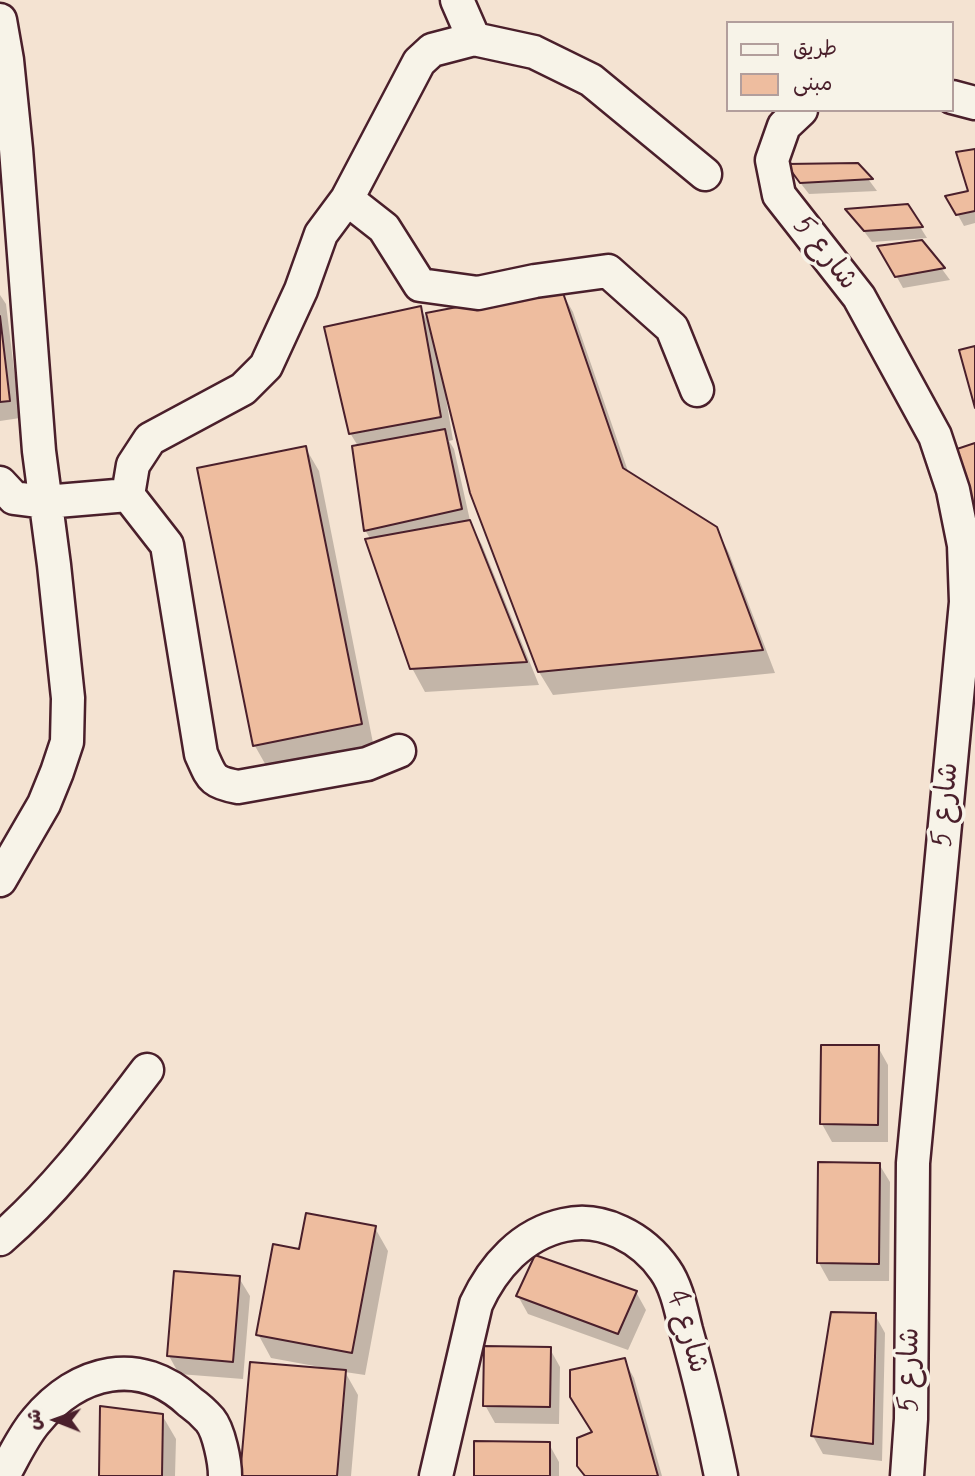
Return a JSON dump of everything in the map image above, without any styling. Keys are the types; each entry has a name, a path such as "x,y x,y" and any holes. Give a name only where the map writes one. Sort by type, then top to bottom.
{"street":[{"path":"457,0 474,39"},
{"path":"0,20 7,60 8,150 68,698 67,742 44,804 0,880"},
{"path":"399,751 368,764 238,787 220,784 211,775 201,754 167,545 128,495 132,465 150,439 243,389 266,366 296,301 321,234 347,199 419,62 432,50 474,39 534,52 591,80 705,174"},
{"path":"954,98 975,103"},
{"name":"شارع 5","path":"799,112 784,125 772,160 779,195 859,298 935,436 953,489 964,545 970,616 913,1163 911,1419 907,1476"},
{"path":"347,199 384,228 420,285 478,293 535,281 608,271 672,328 697,390"},
{"path":"0,483 14,498 46,502 128,495"},
{"path":"0,1239 27,1216 76,1163 147,1070"},
{"name":"شارع 4","path":"436,1476 476,1304 485,1285 499,1265 517,1248 552,1227 574,1222 593,1223 624,1233 645,1247 666,1271 675,1289 706,1401 721,1476"},
{"path":"3,1476 36,1420 66,1393 100,1375 116,1373 138,1374 157,1379 187,1398 212,1422 225,1462 225,1476"}],"building":[{"path":"975,149 975,211 956,215 945,196 968,191 956,152"},
{"path":"858,163 873,179 800,183 786,164"},
{"path":"908,204 923,227 864,231 845,209"},
{"path":"922,240 945,268 895,277 877,246"},
{"path":"561,287 623,468 717,527 763,650 538,672 470,493 426,313"},
{"path":"421,306 441,417 349,434 324,327"},
{"path":"0,316 10,401 0,402"},
{"path":"975,346 975,408 959,350"},
{"path":"445,429 462,509 364,531 352,446"},
{"path":"975,443 975,528 951,451"},
{"path":"306,446 362,724 253,746 197,468"},
{"path":"470,520 527,662 410,669 365,539"},
{"path":"821,1045 879,1045 878,1125 820,1124"},
{"path":"818,1162 880,1163 879,1264 817,1263"},
{"path":"306,1213 376,1226 352,1353 256,1335 273,1244 299,1249"},
{"path":"535,1255 637,1291 618,1334 516,1296"},
{"path":"174,1271 240,1276 233,1362 167,1356"},
{"path":"831,1312 876,1313 873,1444 811,1436"},
{"path":"484,1346 551,1347 550,1407 483,1406"},
{"path":"625,1358 658,1476 585,1476 577,1466 577,1438 592,1432 570,1397 570,1370"},
{"path":"250,1362 346,1370 337,1476 240,1476"},
{"path":"100,1406 163,1414 162,1476 99,1476"},
{"path":"474,1441 550,1442 550,1476 474,1476"}]}
